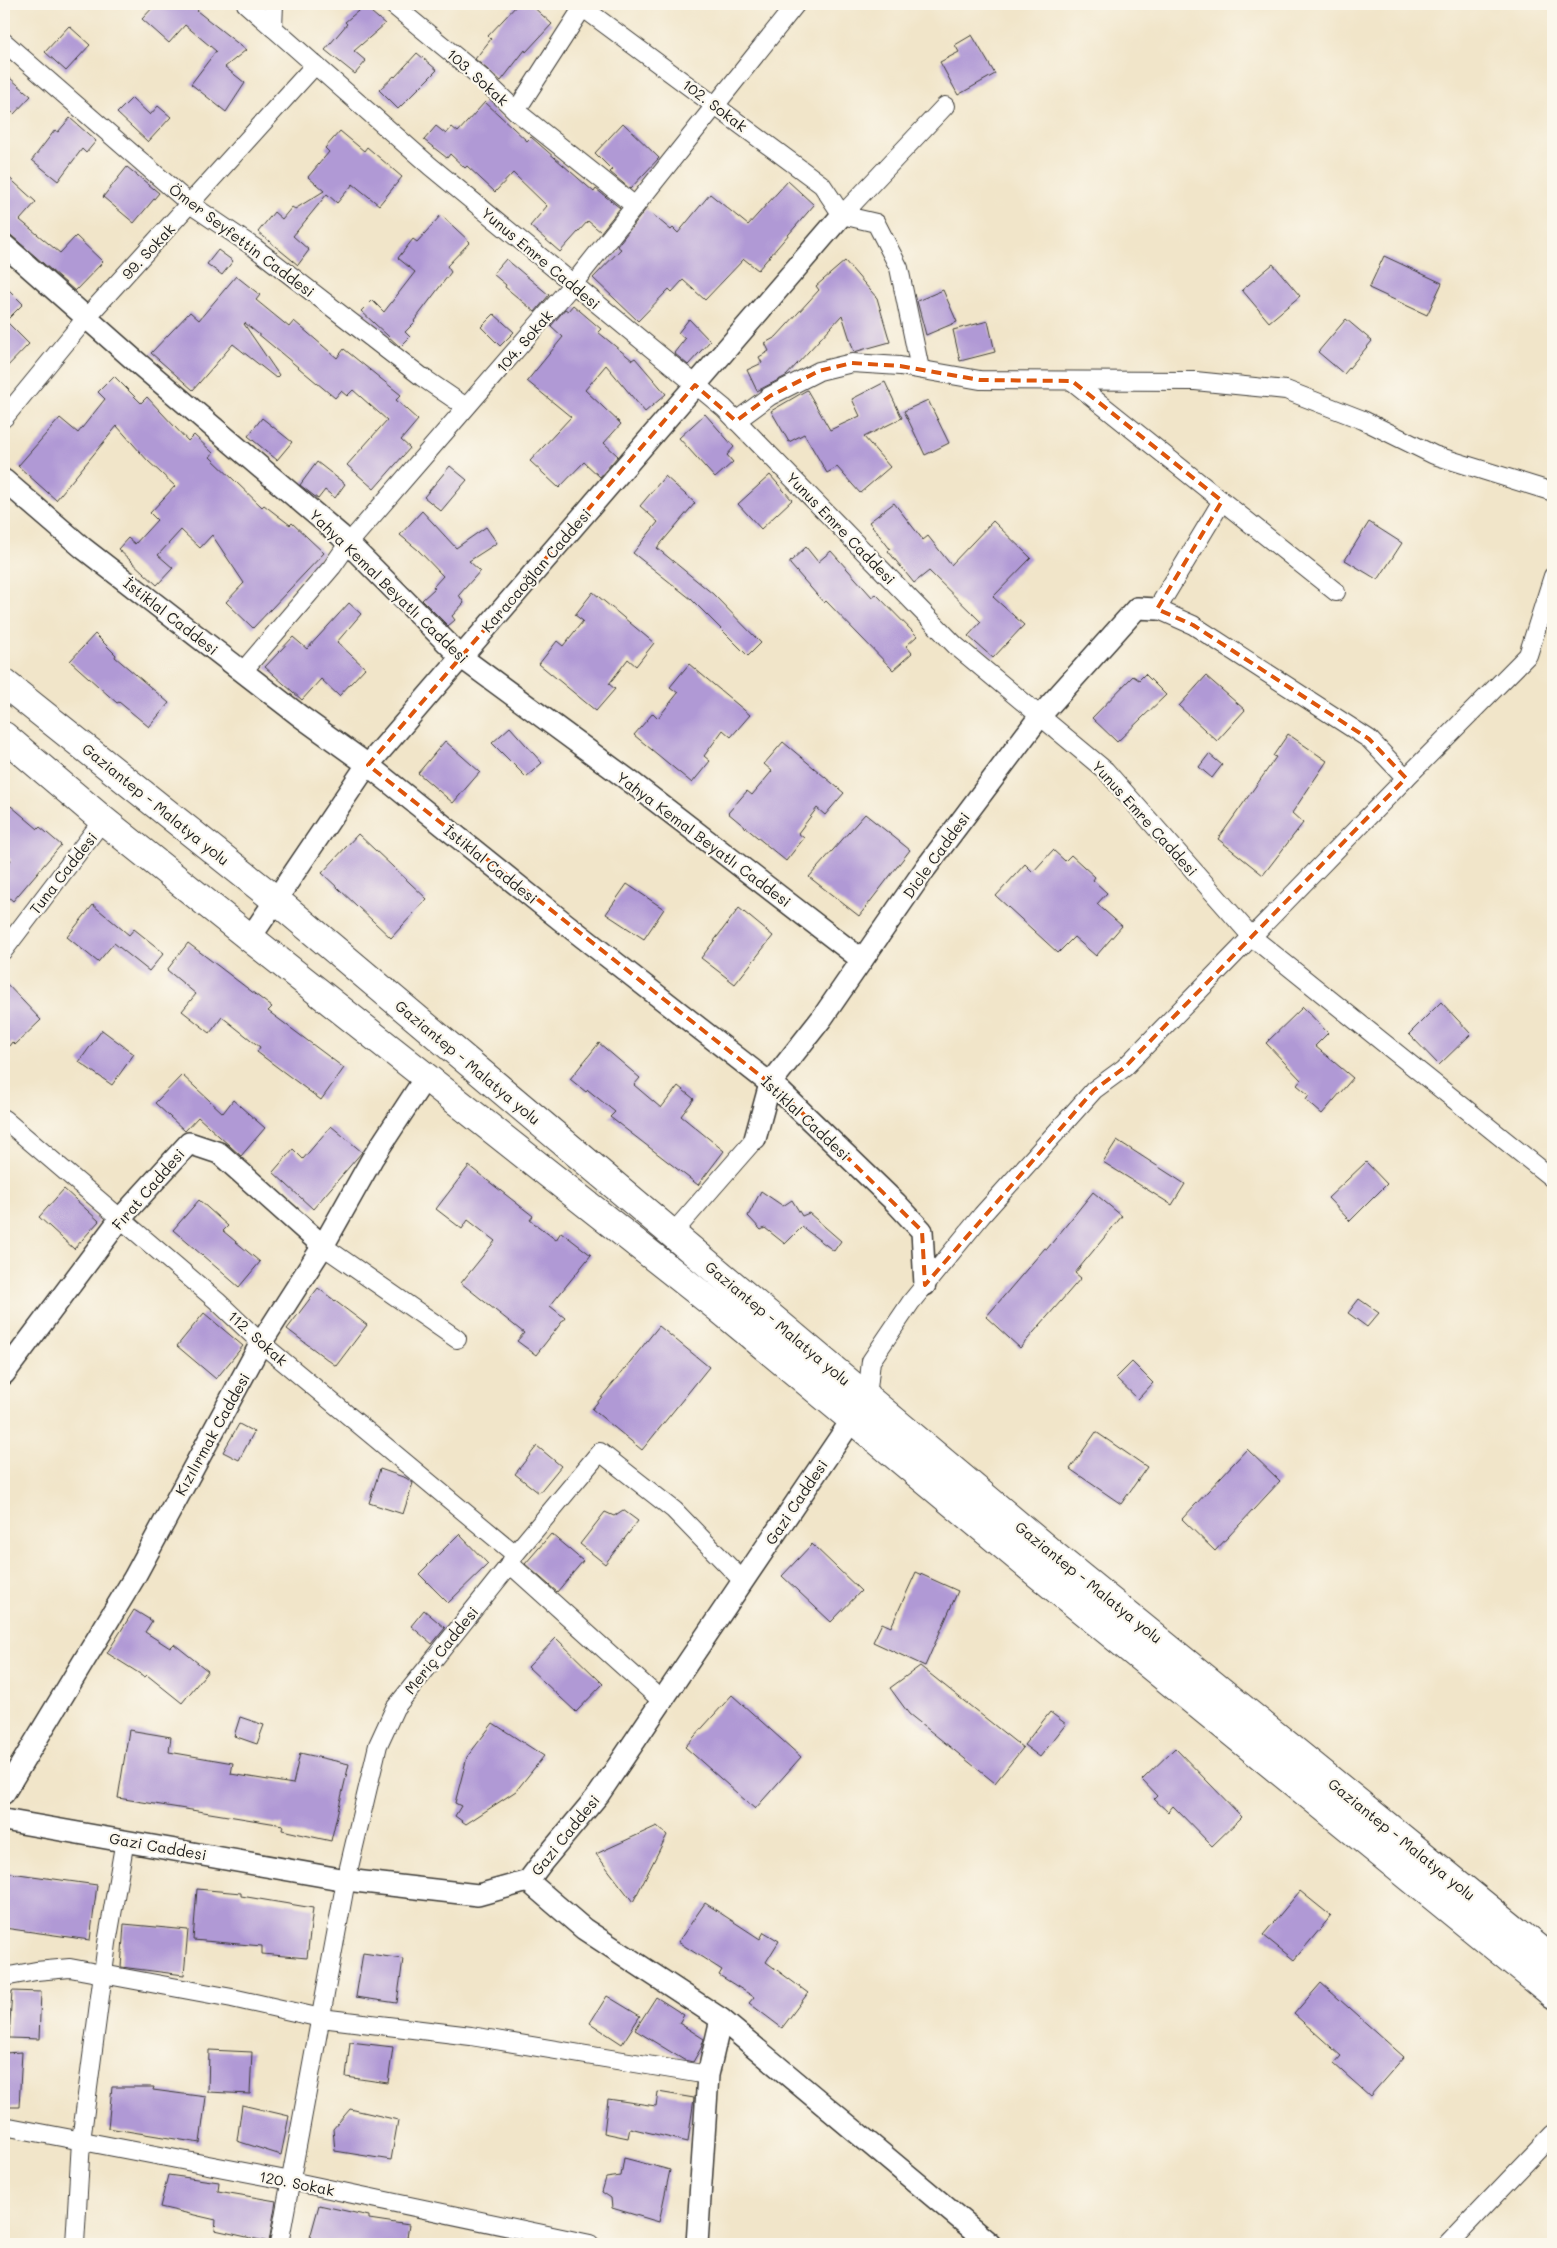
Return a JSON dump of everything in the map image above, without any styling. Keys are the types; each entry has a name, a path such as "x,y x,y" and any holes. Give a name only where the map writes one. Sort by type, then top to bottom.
{"highway":[{"name":"Gaziantep - Malatya yolu","path":"4,683 277,901 672,1234 1047,1582 1553,1994"},
{"name":"Gaziantep - Malatya yolu","path":"4,737 104,820 425,1078 717,1307 859,1408 1048,1550 1553,1962"}],"street":[{"name":"Yunus Emre Caddesi","path":"246,4 430,166 724,408 956,646 1106,771 1252,938 1553,1179"},
{"path":"273,28 274,4"},
{"name":"103. Sokak","path":"392,4 483,79 516,111 580,6"},
{"name":"104. Sokak","path":"243,672 332,567 348,544 573,284 796,4"},
{"name":"102. Sokak","path":"580,6 822,185 842,215"},
{"name":"Ömer Seyfettin Caddesi","path":"4,42 190,204 255,248 422,377 466,407"},
{"name":"99. Sokak","path":"4,418 86,318 315,65"},
{"path":"842,215 945,106"},
{"path":"516,111 635,206"},
{"path":"842,215 876,223 880,230 899,268 920,369"},
{"name":"Karacaoğlan Caddesi","path":"250,938 368,765 842,215"},
{"name":"Yahya Kemal Beyatlı Caddesi","path":"4,245 348,544 461,657 635,785 862,960"},
{"path":"736,421 770,396 819,371 852,363 900,366 980,380 1195,381 1286,390 1364,420 1434,455 1553,492"},
{"path":"1072,381 1336,592"},
{"name":"İstiklal Caddesi","path":"4,480 83,548 243,672 368,765 562,921 770,1084 896,1203 922,1232 925,1285"},
{"path":"1222,500 1157,609 1194,625 1353,728 1369,739 1406,778"},
{"path":"859,1408 871,1361 925,1285 982,1215 1094,1090 1124,1068 1528,655 1553,576"},
{"name":"Dicle Caddesi","path":"755,1139 770,1084 822,1018 925,869 1040,716 1137,608 1157,609"},
{"name":"Tuna Caddesi","path":"4,950 104,820"},
{"name":"Kızılırmak Caddesi","path":"4,1793 134,1578 261,1343 324,1246 372,1159 425,1078"},
{"name":"112. Sokak","path":"4,1119 217,1301 261,1343 512,1559 662,1701"},
{"path":"672,1234 755,1139"},
{"name":"Fırat Caddesi","path":"4,1374 120,1219 189,1143 218,1153 324,1246"},
{"path":"324,1246 457,1339"},
{"name":"Gazi Caddesi","path":"4,1820 346,1880 478,1895 528,1881 599,1794 859,1408"},
{"name":"Meriç Caddesi","path":"278,2244 346,1880 378,1745 395,1708 512,1559 600,1452 674,1510 743,1581"},
{"path":"75,2244 81,2141 103,1974 125,1840"},
{"path":"528,1881 584,1929 721,2019 990,2244"},
{"path":"4,1977 36,1971 70,1968 232,1998 321,2018 471,2036 708,2075"},
{"path":"697,2244 708,2075 721,2019"},
{"name":"120. Sokak","path":"4,2126 291,2181 590,2244"},
{"path":"1448,2244 1553,2134"}],"highlighted area":[{"path":"852,363 900,366 980,380 1072,381 1222,501 1157,609 1193,625 1304,695 1369,739 1406,778 1124,1068 1094,1090 925,1285 922,1231 781,1092 368,765 695,385 736,421 770,396 819,371"}],"building":[{"path":"156,4 204,4 197,11 246,50 225,67 245,83 226,112 191,84 216,51 185,25 169,43 142,19"},
{"path":"518,4 530,4 552,24 526,52 525,50 501,81 475,59 491,39 488,36"},
{"path":"364,6 385,24 354,51 366,61 355,74 325,50 347,24 345,22"},
{"path":"69,26 90,45 66,71 45,52"},
{"path":"972,35 995,74 958,95 940,62 959,52 955,45"},
{"path":"417,53 437,70 398,109 379,90 395,77"},
{"path":"4,73 31,96 14,114 4,105"},
{"path":"132,98 150,115 158,106 171,117 148,142 117,113"},
{"path":"485,102 527,141 531,137 594,192 596,189 620,208 601,232 588,221 560,252 530,226 547,206 513,173 495,192 467,166 465,168 450,154 447,158 424,140 436,126 446,134 452,127 458,132"},
{"path":"70,118 96,141 86,153 82,149 58,181 32,160 55,130 58,132"},
{"path":"623,123 659,158 630,189 610,172 612,170 595,153"},
{"path":"340,131 364,151 367,147 402,177 379,205 353,184 337,203 327,194 293,236 309,250 298,265 258,232 274,212 282,219 292,207 295,209 324,191 308,177 329,152 325,148"},
{"path":"127,167 159,193 134,223 103,197"},
{"path":"4,173 36,202 20,220 60,253 76,236 103,262 75,291 12,236 4,233"},
{"path":"788,181 814,205 758,270 744,259 705,300 683,280 672,292 669,289 638,321 593,278 621,249 617,246 646,209 671,230 673,228 678,233 710,194 748,225"},
{"path":"441,215 470,242 447,266 451,272 415,322 405,332 410,337 400,347 361,311 372,300 384,312 415,272 398,258 413,239 417,242"},
{"path":"218,250 233,261 222,275 207,264"},
{"path":"1384,256 1442,283 1427,315 1369,288"},
{"path":"506,259 549,295 535,312 505,287 506,285 493,274"},
{"path":"845,261 877,298 890,342 854,352 842,315 786,376 757,391 747,370 762,363 759,357 769,351 765,343 776,337 819,290 816,286"},
{"path":"1273,264 1300,296 1269,322 1242,290"},
{"path":"236,276 260,295 256,300 289,327 294,321 337,358 344,349 401,395 396,400 418,420 401,440 410,448 374,489 347,465 387,420 353,390 347,396 341,391 335,398 245,323 279,375 276,378 233,344 193,390 151,353 190,312 199,320"},
{"path":"4,285 23,304 6,321 29,344 4,370"},
{"path":"943,290 957,322 926,335 917,301"},
{"path":"573,305 601,329 598,332 632,360 635,358 666,394 645,412 606,365 585,390 621,424 604,443 618,456 600,477 584,462 559,488 530,461 571,417 527,381 563,337 551,326 565,309 568,311"},
{"path":"494,314 514,332 500,346 481,327"},
{"path":"689,319 710,341 688,365 674,353 685,339 678,333"},
{"path":"1346,319 1372,341 1344,374 1318,352"},
{"path":"988,321 995,352 960,361 953,330"},
{"path":"114,376 141,403 147,397 188,441 194,435 213,453 210,457 262,507 264,505 290,525 292,523 324,553 253,628 226,602 244,583 212,535 200,548 181,530 158,555 173,568 157,585 118,549 128,538 135,544 157,520 150,513 175,486 148,461 117,426 56,500 18,466 60,418 78,433 105,399 98,392"},
{"path":"885,382 902,418 864,437 890,467 860,493 837,467 827,473 804,434 789,442 771,411 807,390 830,430 860,416 852,399"},
{"path":"928,400 949,443 925,455 904,411"},
{"path":"705,414 734,447 727,455 733,462 715,478 679,438"},
{"path":"262,418 292,442 277,460 248,436"},
{"path":"317,462 345,484 335,498 325,490 318,499 300,485"},
{"path":"450,466 467,480 441,511 424,497"},
{"path":"770,475 792,500 761,529 738,504"},
{"path":"665,476 695,503 657,548 713,594 761,643 748,656 691,599 633,553 658,522 640,506"},
{"path":"894,503 923,540 928,536 951,565 993,521 1031,558 993,597 1024,625 993,658 968,636 981,622 929,571 914,583 888,551 890,549 869,522"},
{"path":"422,511 456,548 486,527 497,543 469,561 480,571 459,595 464,603 452,616 455,620 448,626 422,600 435,588 433,587 443,576 418,550 400,535"},
{"path":"1369,522 1402,543 1378,580 1345,560"},
{"path":"806,547 818,562 831,551 872,597 876,594 917,636 906,646 912,653 893,670 826,601 824,603 790,564"},
{"path":"593,592 654,643 636,666 628,659 609,684 615,689 596,711 539,664 557,641 563,646 583,621 575,615"},
{"path":"349,603 361,614 337,642 365,668 339,696 321,679 302,700 265,667 293,637 307,649"},
{"path":"95,634 116,655 115,657 169,703 149,727 119,702 117,703 70,661"},
{"path":"689,664 750,715 731,737 723,730 704,756 710,761 692,783 634,735 653,713 658,718 678,693 670,687"},
{"path":"1145,674 1166,695 1117,742 1092,718 1133,676 1139,680"},
{"path":"1206,676 1245,710 1217,741 1179,706"},
{"path":"510,727 542,763 526,777 492,743"},
{"path":"1288,734 1327,761 1292,813 1303,823 1263,875 1218,839 1276,757 1273,756"},
{"path":"445,741 480,772 453,803 418,773"},
{"path":"783,742 844,793 825,815 817,808 798,833 804,838 786,861 728,813 747,791 752,795 772,771 764,764"},
{"path":"1209,754 1222,765 1212,778 1199,767"},
{"path":"11,806 38,829 40,827 61,845 13,901 4,893 4,869 11,860 4,854 4,815"},
{"path":"865,814 910,850 859,916 809,877"},
{"path":"358,834 427,899 391,938 322,873"},
{"path":"1053,850 1065,861 1071,855 1095,877 1093,880 1107,893 1097,904 1122,926 1096,956 1074,937 1058,953 996,896 1025,864 1033,872"},
{"path":"627,884 664,909 644,939 606,914"},
{"path":"93,905 129,935 134,929 164,953 149,971 114,943 98,962 67,937"},
{"path":"739,908 773,936 735,984 701,958"},
{"path":"188,943 272,1007 268,1011 344,1068 321,1100 257,1052 260,1047 222,1017 210,1033 182,1011 196,994 167,970"},
{"path":"4,981 41,1020 15,1045 12,1042 4,1053"},
{"path":"1441,1002 1471,1034 1439,1065 1409,1034"},
{"path":"1303,1007 1328,1033 1315,1046 1353,1078 1322,1114 1306,1100 1309,1095 1297,1085 1301,1080 1266,1043"},
{"path":"102,1030 134,1054 112,1085 79,1062"},
{"path":"599,1043 640,1078 634,1085 661,1108 678,1086 694,1099 681,1116 724,1151 698,1185 610,1117 615,1112 588,1090 586,1092 570,1079"},
{"path":"182,1075 223,1113 233,1100 265,1128 241,1156 198,1117 185,1131 155,1103"},
{"path":"331,1126 362,1152 313,1209 273,1172 293,1149 303,1159"},
{"path":"1117,1140 1185,1184 1172,1205 1103,1162"},
{"path":"1366,1162 1387,1184 1350,1221 1328,1198"},
{"path":"469,1166 533,1216 530,1220 556,1240 561,1232 591,1255 550,1306 565,1318 536,1355 517,1341 524,1333 461,1283 495,1241 468,1220 462,1229 436,1209"},
{"path":"64,1189 99,1221 74,1249 39,1217"},
{"path":"761,1191 783,1206 792,1200 802,1216 809,1213 841,1241 834,1251 802,1227 785,1244 765,1228 761,1230 748,1216"},
{"path":"1093,1192 1122,1216 1075,1273 1081,1278 1020,1348 986,1317 1045,1248 1047,1249"},
{"path":"199,1200 228,1226 223,1231 260,1262 239,1287 173,1230"},
{"path":"318,1288 367,1325 336,1366 287,1329"},
{"path":"1359,1299 1379,1313 1367,1327 1348,1313"},
{"path":"204,1313 243,1346 216,1379 177,1346"},
{"path":"659,1326 709,1367 642,1450 592,1409"},
{"path":"1132,1362 1153,1383 1138,1399 1116,1378"},
{"path":"239,1424 254,1432 239,1460 223,1452"},
{"path":"1096,1432 1147,1467 1121,1504 1070,1469"},
{"path":"537,1446 561,1466 539,1493 515,1474"},
{"path":"1247,1449 1280,1481 1215,1551 1182,1519"},
{"path":"380,1469 406,1478 413,1483 403,1514 369,1503"},
{"path":"623,1510 638,1521 605,1564 580,1544 605,1512 614,1516"},
{"path":"459,1534 488,1564 448,1603 419,1574"},
{"path":"551,1534 583,1561 557,1592 525,1564"},
{"path":"812,1544 861,1591 831,1622 782,1576"},
{"path":"916,1572 958,1591 925,1666 873,1642 882,1623 891,1627"},
{"path":"134,1610 152,1621 145,1632 170,1648 174,1644 208,1671 182,1703 147,1675 145,1677 107,1653"},
{"path":"424,1610 445,1628 432,1644 411,1626"},
{"path":"556,1638 603,1684 576,1712 528,1667"},
{"path":"920,1666 1023,1748 995,1783 909,1714 890,1688"},
{"path":"732,1695 801,1757 755,1809 685,1747"},
{"path":"1050,1712 1066,1724 1040,1757 1024,1745"},
{"path":"240,1717 264,1725 257,1744 234,1736"},
{"path":"493,1723 544,1756 516,1791 466,1824 455,1816 461,1806 455,1803 467,1757"},
{"path":"129,1730 171,1737 169,1752 233,1763 231,1774 293,1784 300,1753 349,1764 331,1841 282,1830 283,1825 118,1798"},
{"path":"1175,1748 1242,1817 1212,1846 1173,1806 1168,1812 1154,1799 1157,1796 1142,1780"},
{"path":"657,1826 667,1835 633,1902 596,1854"},
{"path":"4,1872 97,1885 90,1940 4,1928"},
{"path":"197,1889 241,1893 241,1896 313,1908 307,1958 262,1954 262,1946 193,1940"},
{"path":"1300,1891 1331,1916 1294,1960 1263,1935"},
{"path":"705,1903 760,1939 764,1932 779,1941 766,1962 808,1993 782,2028 749,2003 754,1997 719,1975 722,1970 678,1942"},
{"path":"124,1924 188,1930 184,1975 121,1967"},
{"path":"363,1953 403,1959 397,2003 356,1997"},
{"path":"1321,1983 1404,2057 1370,2096 1334,2064 1341,2056 1294,2014"},
{"path":"12,1991 41,1992 39,2039 9,2038"},
{"path":"607,1996 640,2016 622,2044 590,2023"},
{"path":"656,1997 684,2015 679,2023 704,2039 693,2062 684,2060 635,2030"},
{"path":"350,2042 393,2047 388,2083 346,2077"},
{"path":"209,2050 252,2052 250,2094 208,2092"},
{"path":"22,2052 19,2107 4,2107 4,2053"},
{"path":"112,2087 154,2087 153,2090 206,2097 200,2143 108,2128"},
{"path":"658,2092 694,2098 688,2142 630,2128 628,2138 604,2133 608,2099 656,2106"},
{"path":"242,2105 289,2116 281,2155 237,2141"},
{"path":"350,2109 398,2120 391,2160 335,2151 333,2129"},
{"path":"624,2158 670,2170 659,2222 612,2208 611,2198 602,2192 606,2178 621,2176"},
{"path":"168,2175 219,2182 218,2191 276,2201 269,2242 215,2230 216,2220 160,2207"},
{"path":"319,2205 369,2216 369,2219 409,2225 406,2244 327,2244 309,2241"}]}
